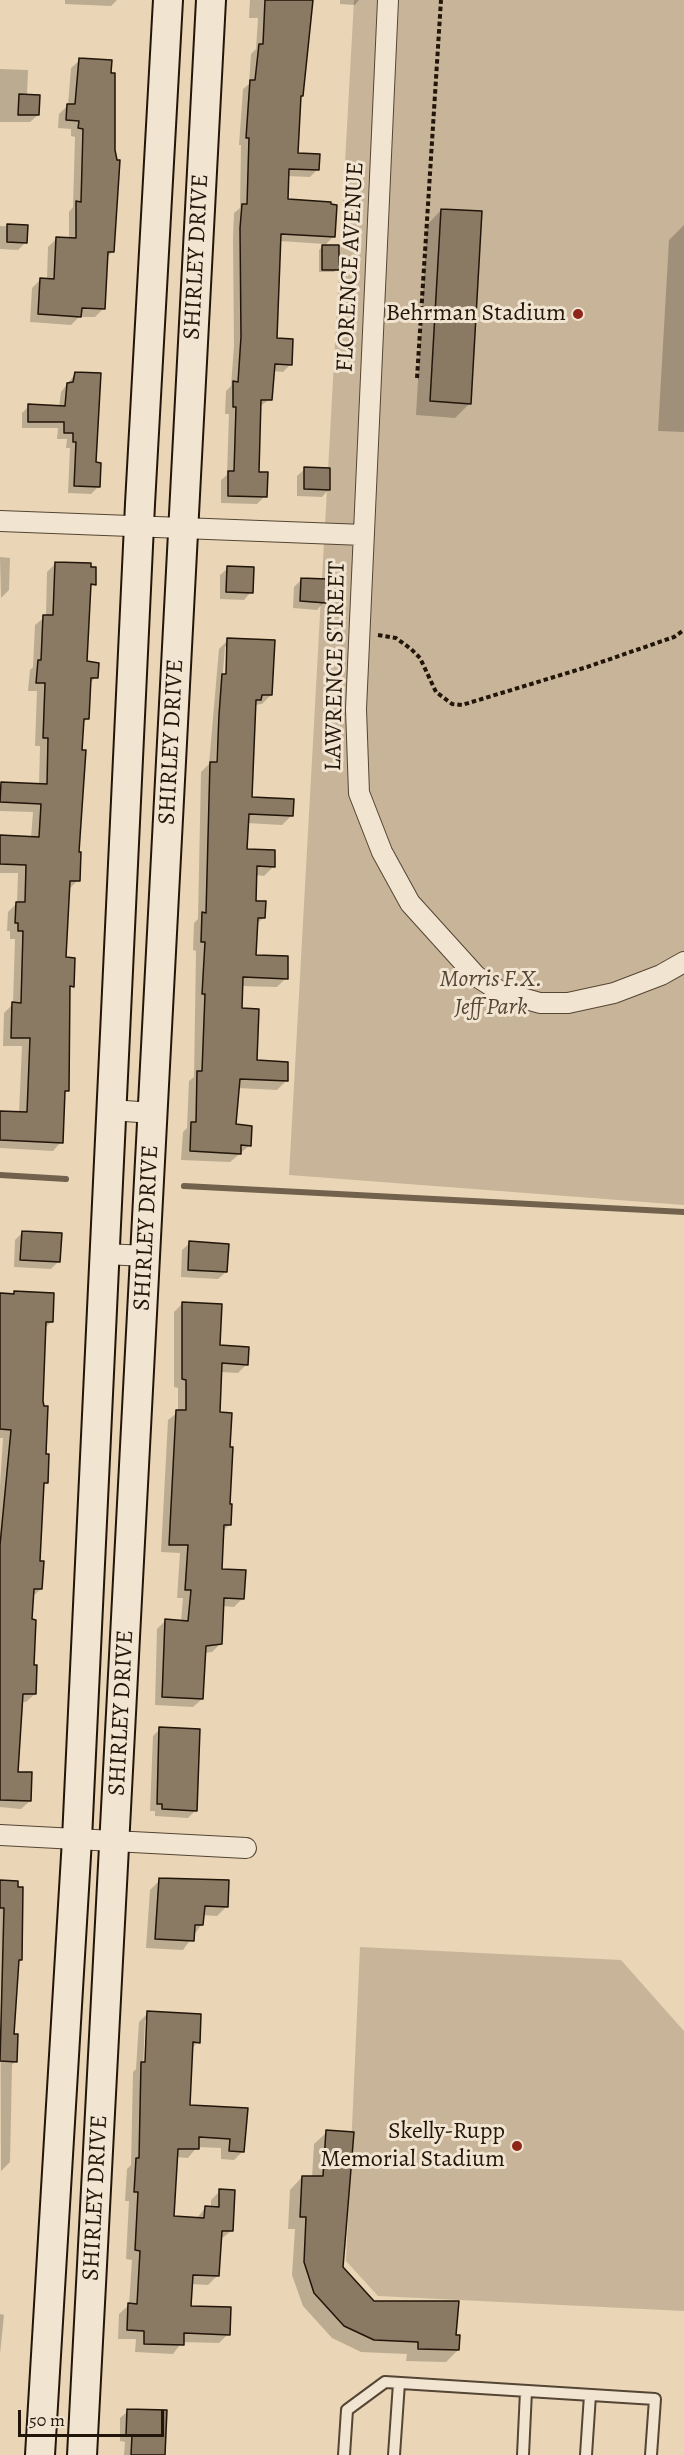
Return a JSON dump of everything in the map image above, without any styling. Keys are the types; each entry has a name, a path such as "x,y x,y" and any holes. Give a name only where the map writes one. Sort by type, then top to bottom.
{"street":[{"name":"SHIRLEY DRIVE","path":"40,2455 77,1839 139,528 168,0"},
{"name":"SHIRLEY DRIVE","path":"82,2455 211,0"},
{"name":"FLORENCE AVENUE","path":"364,536 388,0"},
{"name":"LAWRENCE STREET","path":"0,521 364,536 356,709 359,793 382,852 410,903 476,976 501,992 540,1003 568,1003 614,993 661,975 684,962"},
{"path":"111,1110 153,1113"},
{"path":"105,1254 146,1256"},
{"path":"0,1835 246,1848"}],"lane":[{"path":"344,2455 347,2410 386,2382 655,2399 651,2455"},
{"path":"394,2455 399,2383"},
{"path":"523,2455 525,2391"},
{"path":"586,2455 590,2395"}],"path":[{"path":"417,378 441,0"},
{"path":"359,635 396,638 420,658 436,692 444,700 462,705 587,667 674,637 684,630"}],"green space":[{"name":"Morris F.X. Jeff Park","path":"354,0 684,0 684,1205 289,1175"},
{"name":"Skelly-Rupp Memorial Stadium","path":"360,1947 621,1960 684,2031 684,2311 378,2296 346,2261"}],"building":[{"path":"265,0 313,0 303,96 301,96 298,153 320,154 319,170 289,169 288,199 331,202 337,205 335,237 281,234 277,338 293,339 292,365 275,364 272,400 261,400 259,472 268,472 267,497 228,496 228,471 234,471 236,407 233,407 233,381 238,382 241,337 240,228 242,204 247,204 249,138 246,138 250,80 255,80 259,44 263,44"},
{"path":"79,58 112,60 111,73 115,73 115,150 117,160 120,160 114,252 108,252 105,309 82,308 81,317 38,314 40,278 54,279 56,237 76,238 76,201 81,202 83,129 78,128 79,121 66,120 67,104 75,104"},
{"path":"19,94 40,95 39,115 18,115"},
{"path":"441,209 482,211 471,404 430,401"},
{"path":"7,224 28,225 27,243 7,242"},
{"path":"322,245 339,245 339,270 322,270"},
{"path":"75,372 101,373 96,462 101,463 100,487 74,486 76,442 73,442 73,433 64,433 64,422 28,422 28,404 65,406 67,383 73,382"},
{"path":"304,467 330,468 330,490 304,489"},
{"path":"55,562 91,563 91,567 96,567 96,585 91,584 87,661 99,663 98,678 91,678 89,719 84,719 82,750 86,750 79,852 81,852 80,881 70,881 66,957 75,958 74,987 70,986 69,1091 65,1091 63,1143 0,1140 0,1111 27,1112 30,1038 11,1038 12,1002 21,1003 23,931 18,931 18,923 15,923 16,902 25,902 26,865 0,864 0,835 39,837 41,804 0,802 1,782 47,784 48,738 43,738 45,683 36,683 38,660 41,660 43,615 53,615"},
{"path":"227,566 254,567 253,593 226,592"},
{"path":"301,578 327,579 326,603 300,601"},
{"path":"227,638 275,640 272,695 262,695 261,700 256,700 252,797 294,799 293,816 249,814 247,849 275,850 275,867 257,866 256,901 266,901 265,918 258,918 256,955 288,956 288,979 243,977 242,1008 259,1009 257,1060 288,1062 288,1081 240,1079 236,1124 252,1126 251,1146 241,1145 241,1154 190,1151 191,1122 196,1122 197,1071 202,1071 205,942 201,942 202,912 206,913 210,762 217,762 222,674 226,674"},
{"path":"22,1231 62,1233 60,1262 20,1260"},
{"path":"189,1241 229,1244 227,1272 188,1270"},
{"path":"14,1291 54,1293 53,1322 46,1322 43,1401 44,1406 48,1406 46,1454 49,1454 48,1483 44,1483 40,1561 44,1561 42,1589 34,1589 32,1619 36,1620 34,1665 37,1665 36,1694 23,1694 18,1772 32,1772 31,1801 0,1800 0,1545 11,1430 0,1429 0,1293 14,1294"},
{"path":"182,1302 222,1304 220,1345 249,1347 248,1365 222,1363 220,1412 232,1413 230,1447 233,1447 231,1525 224,1525 222,1569 246,1570 244,1599 224,1598 222,1644 206,1646 203,1699 162,1697 165,1619 188,1621 191,1590 185,1590 188,1545 169,1545 176,1410 186,1410 186,1380 182,1379"},
{"path":"159,1727 200,1729 197,1811 162,1809 162,1804 157,1804"},
{"path":"159,1878 229,1880 228,1907 205,1906 203,1925 195,1925 194,1941 155,1939"},
{"path":"0,1880 18,1881 18,1887 23,1887 22,1960 19,1960 14,2034 18,2034 17,2062 0,2061 4,1908 0,1908"},
{"path":"147,2011 201,2014 200,2043 193,2042 190,2105 248,2108 244,2152 229,2151 230,2139 199,2137 199,2149 178,2149 174,2216 204,2218 205,2206 219,2207 219,2189 235,2190 233,2231 222,2231 219,2276 193,2275 191,2306 231,2307 230,2335 184,2333 184,2345 144,2344 144,2331 127,2330 128,2303 137,2304 140,2251 135,2250 138,2192 134,2192 136,2158 139,2158 141,2062 145,2062"},
{"path":"326,2130 354,2132 343,2267 374,2301 459,2301 456,2335 460,2335 459,2350 418,2349 418,2342 374,2340 344,2326 314,2293 304,2262 306,2217 300,2217 302,2176 323,2176"},
{"path":"127,2409 167,2410 165,2455 131,2455 132,2435 126,2435"}],"waterway":[{"path":"0,1175 66,1179"},
{"path":"184,1186 684,1212"}],"place":[{"name":"Behrman Stadium","path":"578,314"},
{"name":"Skelly-Rupp Memorial Stadium","path":"517,2146"}]}
